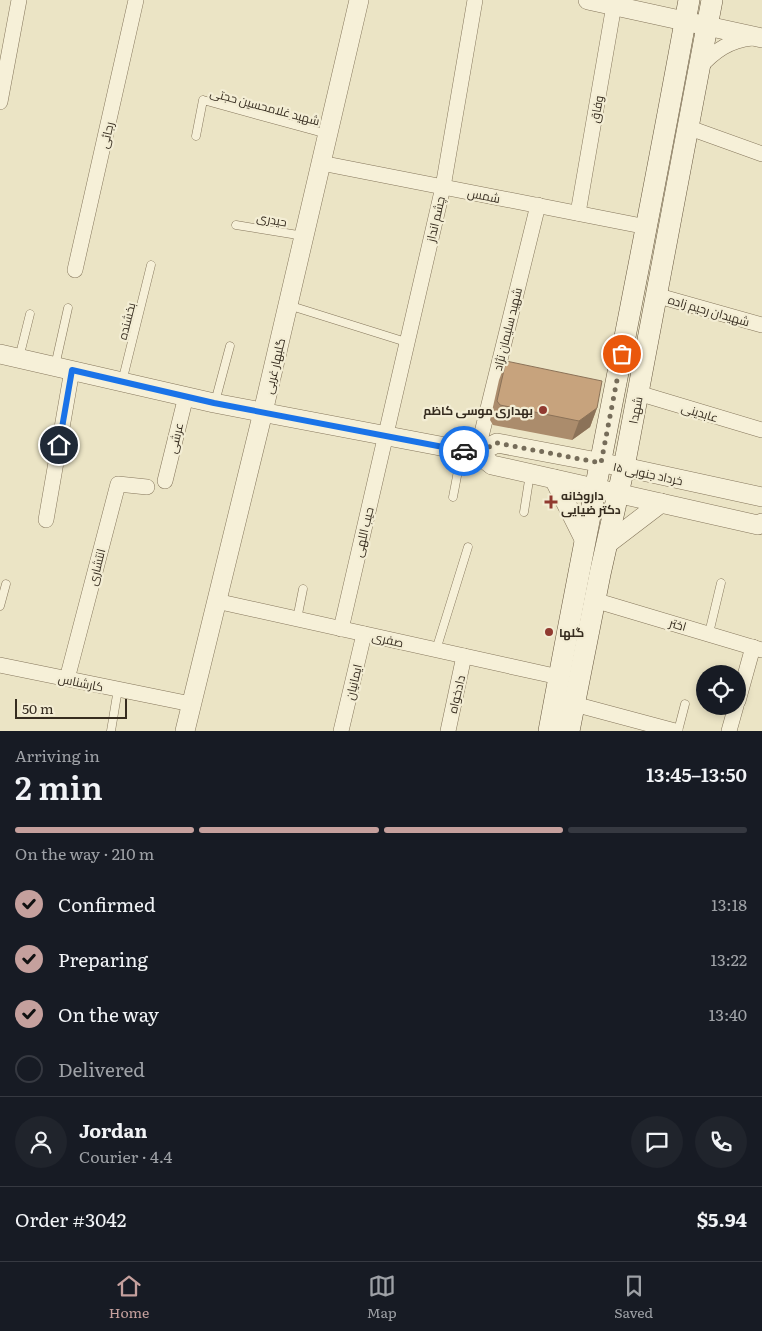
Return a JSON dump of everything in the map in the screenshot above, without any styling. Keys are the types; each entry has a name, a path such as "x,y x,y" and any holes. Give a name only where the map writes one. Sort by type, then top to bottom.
{"main road":[{"name":"شهدا","path":"549,731 584,539 596,489 689,0"},
{"name":"شهدا","path":"569,731 594,600 624,467 712,1"}],"street":[{"path":"0,102 19,0"},
{"name":"رجائی","path":"75,270 136,0"},
{"name":"گلبهار غربی","path":"185,731 263,412 359,0"},
{"name":"چشم انداز","path":"385,435 443,186 475,0"},
{"path":"588,0 627,5 685,21 761,37"},
{"path":"712,1 716,16 729,30"},
{"name":"وفاق","path":"578,213 627,5"},
{"path":"699,68 709,57 732,42 761,37"},
{"path":"687,127 762,154"},
{"name":"شمس","path":"321,163 647,227"},
{"name":"شهید سلیمان نژاد","path":"469,452 538,205"},
{"name":"شهیدان رحیم زاده","path":"655,295 762,325"},
{"path":"0,354 214,403 469,452 492,465 758,525 762,523"},
{"path":"46,520 63,368"},
{"name":"عابدینی","path":"638,393 762,430"},
{"name":"عرشی","path":"165,481 186,396"},
{"name":"حیب اللهی","path":"341,628 385,435"},
{"name":"۱۵ خرداد جنوبی","path":"469,452 497,443 624,467 762,497"},
{"path":"554,479 584,539"},
{"name":"انتشاری","path":"68,679 118,484 147,487"},
{"path":"606,545 661,503"},
{"name":"اختر","path":"594,600 757,648"},
{"name":"صفری","path":"216,601 559,676"},
{"name":"ایمانیان","path":"341,731 364,634"},
{"path":"746,679 757,648"},
{"name":"دادخواه","path":"448,731 464,656"},
{"name":"کارشناس","path":"0,665 191,704"},
{"path":"574,704 677,731"},
{"path":"729,731 733,715"}],"lane":[{"name":"شهید غلامحسین حجتی","path":"196,136 203,100 328,134"},
{"name":"حیدری","path":"236,225 304,236"},
{"name":"بخشنده","path":"122,382 151,265"},
{"path":"288,306 406,342"},
{"path":"63,368 68,308"},
{"path":"19,358 30,314"},
{"path":"214,403 230,346"},
{"path":"453,496 469,452"},
{"path":"524,512 530,474"},
{"path":"436,650 468,547"},
{"path":"709,633 721,583"},
{"path":"0,606 6,584"},
{"path":"297,618 303,589"},
{"path":"111,731 118,689"},
{"path":"677,731 685,704"}],"building":[{"path":"506,361 602,381 597,408 579,421 500,405 497,401"}],"way so far":[{"path":"464,451 477,453 497,443 601,463 622,354"}],"place":[{"name":"بهداری موسی کاظم","path":"543,410"},
{"name":"داروخانه دکتر ضیایی","path":"551,502"},
{"name":"گلها","path":"549,632"}],"route":[{"path":"59,445 72,370 214,403 464,451"}]}
